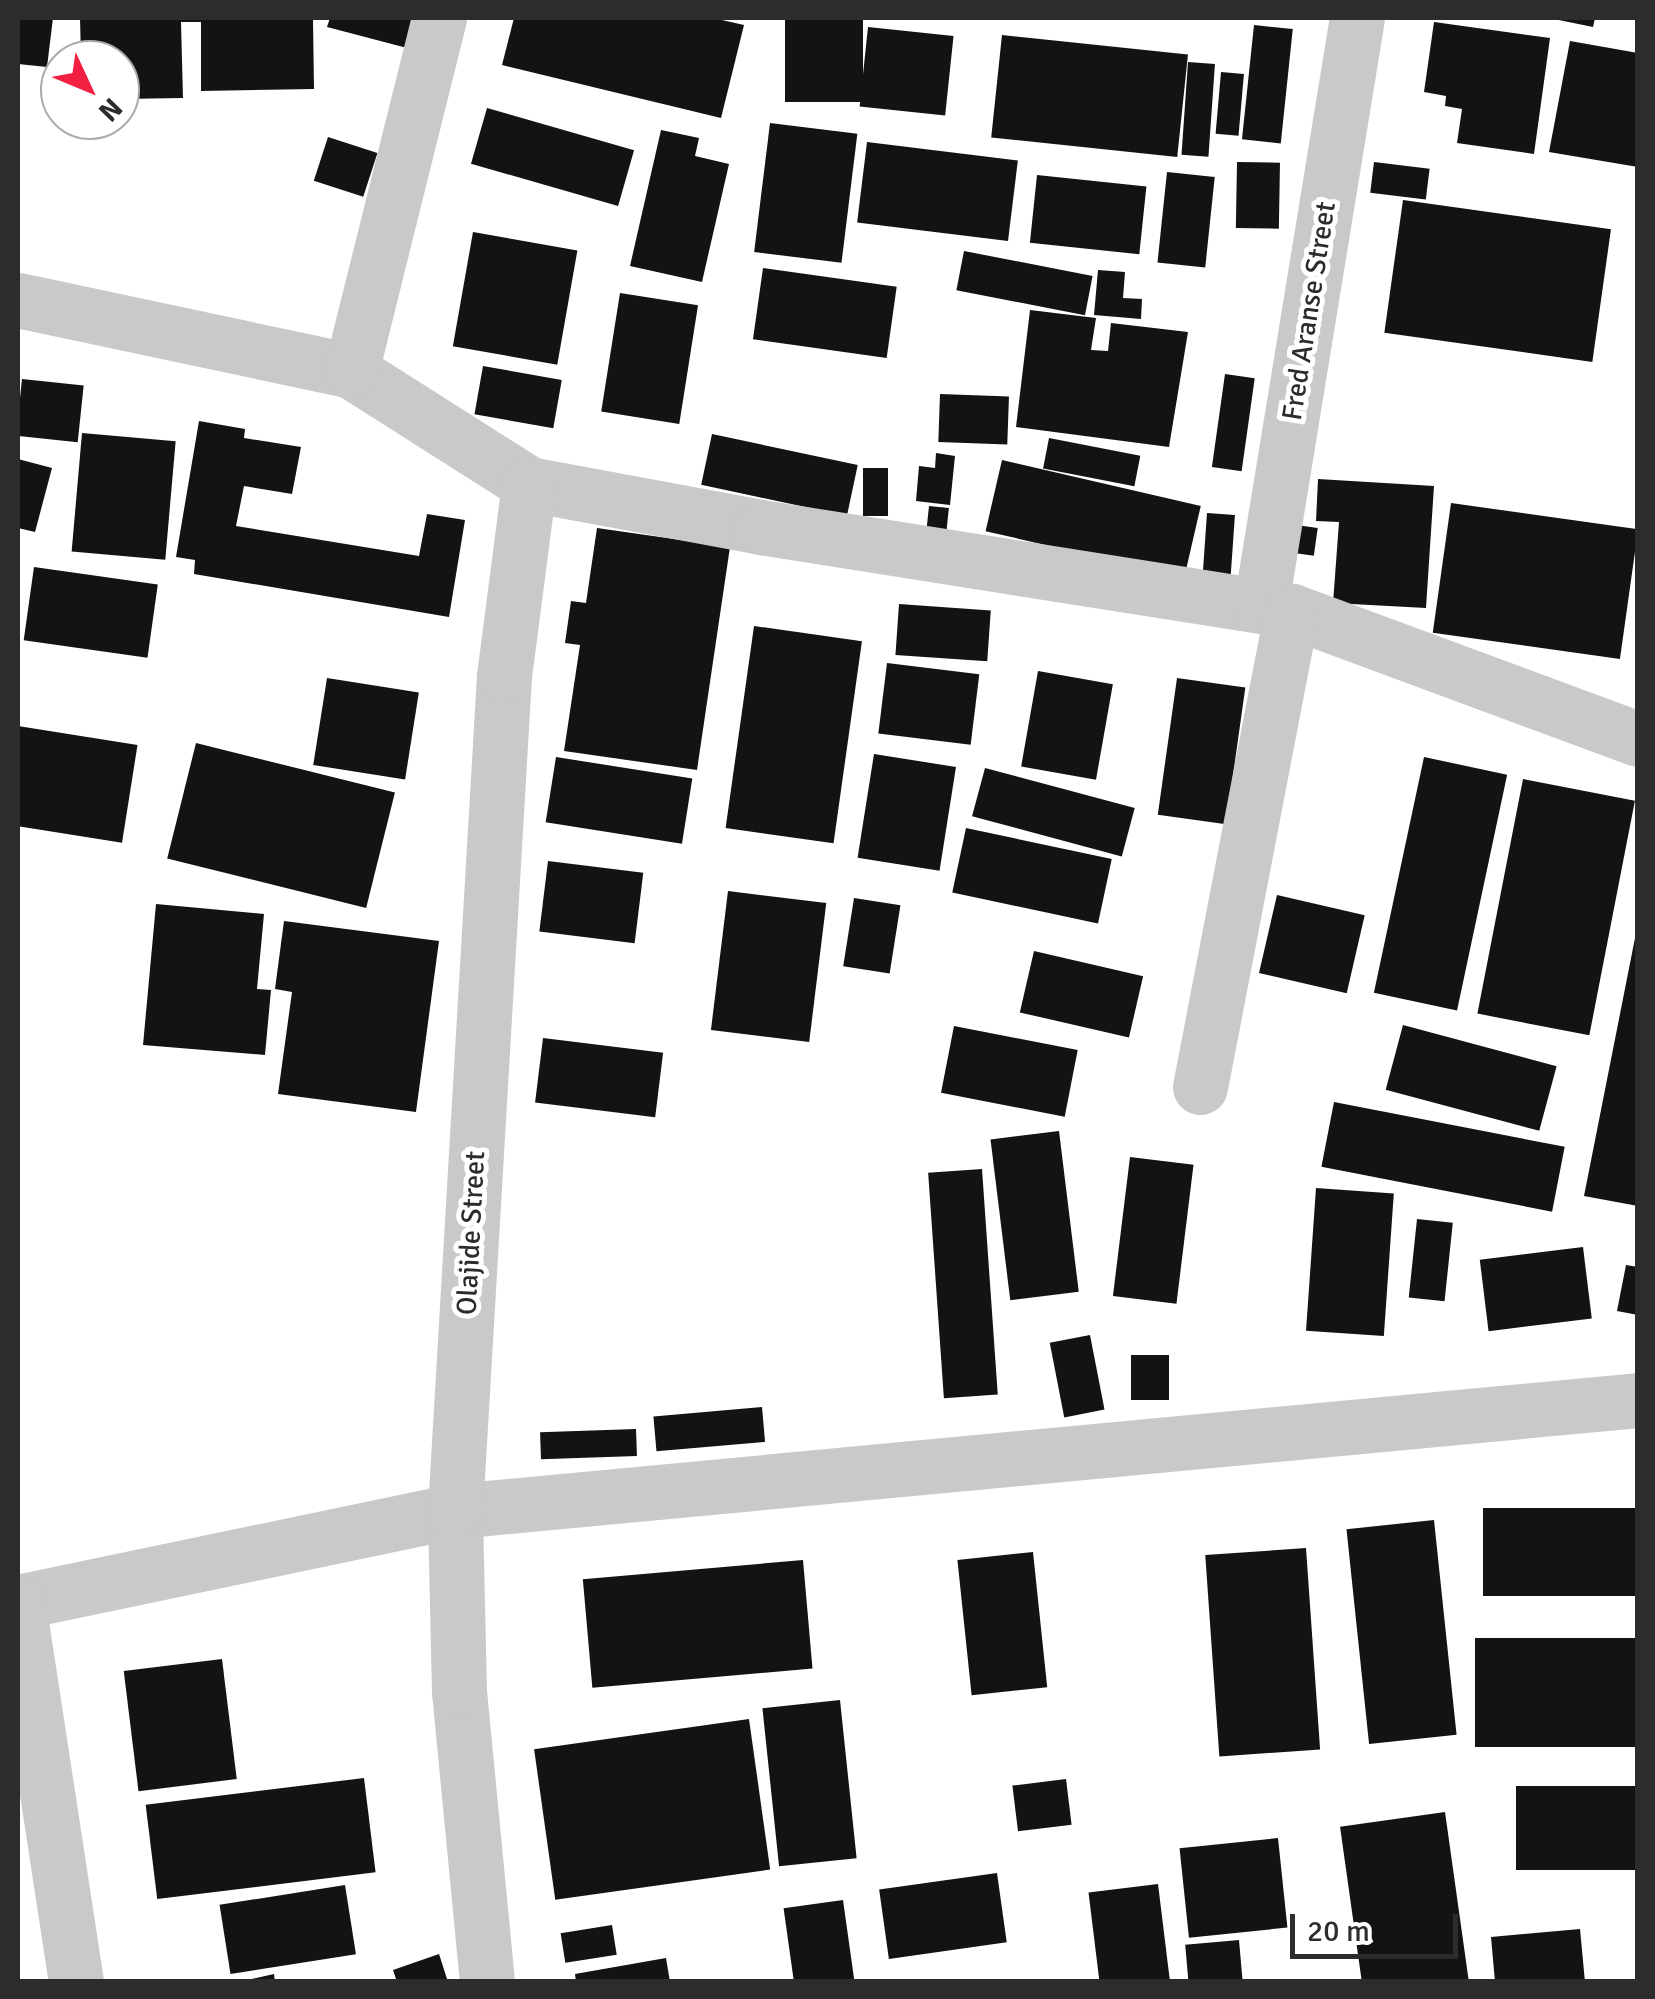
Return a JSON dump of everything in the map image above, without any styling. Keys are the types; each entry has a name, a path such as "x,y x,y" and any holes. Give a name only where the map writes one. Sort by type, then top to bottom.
{"street":[{"path":"351,371 439,18"},
{"name":"Fred Aranse Street","path":"1200,1087 1277,607 1357,18"},
{"path":"18,300 351,371 530,484 760,527 1277,607 1638,740"},
{"name":"Olajide Street","path":"488,1982 459,1692 455,1511 504,676 530,484"},
{"path":"76,1982 18,1603 455,1511 1638,1400"}],"building":[{"path":"18,18 53,18 50,40 40,40 40,66 18,64"},
{"path":"80,18 313,18 314,89 201,91 201,22 181,22 183,98 140,99 140,40 81,40"},
{"path":"330,18 415,18 407,48 327,27"},
{"path":"514,18 713,18 744,25 721,118 502,65"},
{"path":"785,18 863,18 863,102 785,102"},
{"path":"1549,18 1595,18 1593,27"},
{"path":"1434,22 1550,38 1534,154 1457,143 1462,109 1445,106 1446,96 1424,92"},
{"path":"1254,25 1293,29 1281,143 1242,139"},
{"path":"868,27 954,36 945,116 860,107"},
{"path":"1002,35 1188,55 1177,157 991,137"},
{"path":"1570,41 1638,53 1638,167 1549,152"},
{"path":"1188,62 1215,64 1208,157 1182,155"},
{"path":"1221,72 1244,74 1239,136 1216,134"},
{"path":"487,108 634,150 618,206 471,164"},
{"path":"770,123 857,134 842,263 754,252"},
{"path":"661,130 699,138 695,156 729,164 702,282 630,266"},
{"path":"328,137 377,153 363,197 314,181"},
{"path":"867,142 1018,161 1008,241 857,222"},
{"path":"1237,162 1280,163 1279,229 1236,228"},
{"path":"1374,162 1430,169 1426,200 1370,193"},
{"path":"1167,172 1215,177 1205,268 1157,263"},
{"path":"1037,175 1146,186 1139,254 1030,243"},
{"path":"1403,200 1611,229 1592,362 1384,333"},
{"path":"473,232 577,250 557,365 453,346"},
{"path":"964,251 1093,276 1085,315 956,290"},
{"path":"763,268 897,287 887,358 753,339"},
{"path":"1098,270 1125,272 1123,298 1142,299 1141,319 1094,315"},
{"path":"620,293 698,305 679,424 601,412"},
{"path":"1030,310 1096,318 1091,350 1108,351 1111,323 1188,332 1169,447 1016,427"},
{"path":"483,366 562,380 553,428 474,414"},
{"path":"1225,374 1255,378 1242,471 1212,467"},
{"path":"22,379 84,385 78,442 18,436"},
{"path":"940,394 1009,396 1007,444 938,442"},
{"path":"199,421 245,429 244,438 301,447 292,494 244,486 236,526 419,556 427,514 465,520 449,617 194,574 195,560 176,557"},
{"path":"82,433 176,441 165,560 72,552"},
{"path":"712,434 858,465 847,516 701,485"},
{"path":"1049,438 1140,456 1134,486 1043,468"},
{"path":"936,453 955,456 950,505 916,501 919,466 935,468"},
{"path":"18,459 52,468 35,532 18,528"},
{"path":"1002,460 1201,506 1184,577 986,531"},
{"path":"863,468 888,468 888,516 863,516"},
{"path":"1318,479 1434,486 1426,608 1333,603 1339,522 1316,521"},
{"path":"1451,503 1638,529 1620,659 1433,633"},
{"path":"929,506 949,508 946,535 926,533"},
{"path":"1207,513 1235,515 1230,590 1202,588"},
{"path":"1289,524 1318,528 1314,556 1285,552"},
{"path":"597,528 730,547 697,770 564,751 580,645 565,643 571,601 586,603"},
{"path":"34,567 158,584 147,658 24,640"},
{"path":"899,604 991,610 987,661 895,655"},
{"path":"754,626 862,641 834,843 726,828"},
{"path":"887,663 979,674 971,745 878,733"},
{"path":"1038,671 1113,684 1096,780 1021,767"},
{"path":"327,678 419,693 405,779 313,765"},
{"path":"1177,678 1245,688 1226,824 1158,815"},
{"path":"18,726 138,745 122,843 18,826"},
{"path":"196,743 395,793 366,908 167,858"},
{"path":"874,754 956,767 940,871 858,858"},
{"path":"556,757 692,779 682,844 546,822"},
{"path":"1424,757 1507,775 1457,1010 1374,993"},
{"path":"985,768 1135,808 1122,856 972,816"},
{"path":"1523,779 1635,801 1589,1035 1477,1014"},
{"path":"966,828 1112,859 1098,924 952,893"},
{"path":"548,861 643,873 635,943 539,931"},
{"path":"728,891 826,903 809,1042 711,1030"},
{"path":"1277,895 1365,915 1347,993 1259,973"},
{"path":"854,898 900,905 890,974 843,966"},
{"path":"156,904 264,914 257,989 271,990 265,1055 143,1045"},
{"path":"284,921 439,941 416,1112 278,1094 292,992 275,989"},
{"path":"1638,933 1638,1206 1584,1196"},
{"path":"1034,951 1143,976 1129,1038 1020,1012"},
{"path":"1403,1025 1557,1066 1539,1131 1386,1090"},
{"path":"954,1026 1078,1050 1065,1117 941,1093"},
{"path":"543,1038 663,1053 655,1117 535,1103"},
{"path":"1334,1102 1565,1147 1552,1212 1321,1167"},
{"path":"1059,1131 1079,1292 1010,1300 991,1139"},
{"path":"1130,1157 1194,1165 1176,1304 1113,1296"},
{"path":"982,1169 998,1394 944,1398 928,1173"},
{"path":"1316,1188 1394,1193 1384,1336 1306,1331"},
{"path":"1417,1219 1453,1223 1445,1301 1409,1298"},
{"path":"1583,1247 1592,1318 1489,1331 1480,1260"},
{"path":"1626,1265 1638,1267 1638,1315 1617,1311"},
{"path":"1090,1335 1105,1410 1064,1417 1050,1343"},
{"path":"1131,1355 1169,1355 1169,1400 1131,1400"},
{"path":"762,1407 765,1442 656,1451 653,1416"},
{"path":"636,1429 637,1456 541,1459 540,1432"},
{"path":"1483,1508 1638,1508 1638,1596 1483,1596"},
{"path":"1434,1520 1457,1735 1369,1744 1346,1529"},
{"path":"1306,1548 1320,1750 1219,1757 1205,1555"},
{"path":"1033,1552 1047,1687 972,1695 957,1560"},
{"path":"803,1560 812,1669 592,1688 583,1579"},
{"path":"1475,1638 1638,1638 1638,1747 1475,1747"},
{"path":"222,1659 237,1779 138,1791 124,1671"},
{"path":"840,1700 857,1858 779,1866 762,1708"},
{"path":"749,1719 770,1870 555,1900 534,1749"},
{"path":"364,1778 376,1872 157,1899 146,1805"},
{"path":"1066,1779 1072,1825 1018,1831 1012,1786"},
{"path":"1516,1786 1638,1786 1638,1870 1516,1870"},
{"path":"1445,1812 1469,1982 1362,1982 1340,1827"},
{"path":"1278,1838 1287,1928 1189,1938 1180,1848"},
{"path":"997,1873 1007,1942 889,1959 879,1890"},
{"path":"1158,1884 1170,1982 1100,1982 1089,1893"},
{"path":"345,1885 356,1954 231,1974 220,1905"},
{"path":"843,1900 855,1982 794,1982 784,1908"},
{"path":"612,1925 617,1955 565,1963 561,1933"},
{"path":"1580,1929 1585,1982 1495,1982 1491,1937"},
{"path":"1239,1940 1243,1982 1188,1982 1185,1945"},
{"path":"439,1954 448,1982 397,1982 393,1970"},
{"path":"666,1958 670,1982 576,1982 575,1974"},
{"path":"274,1974 275,1982 247,1982 247,1980"}]}
